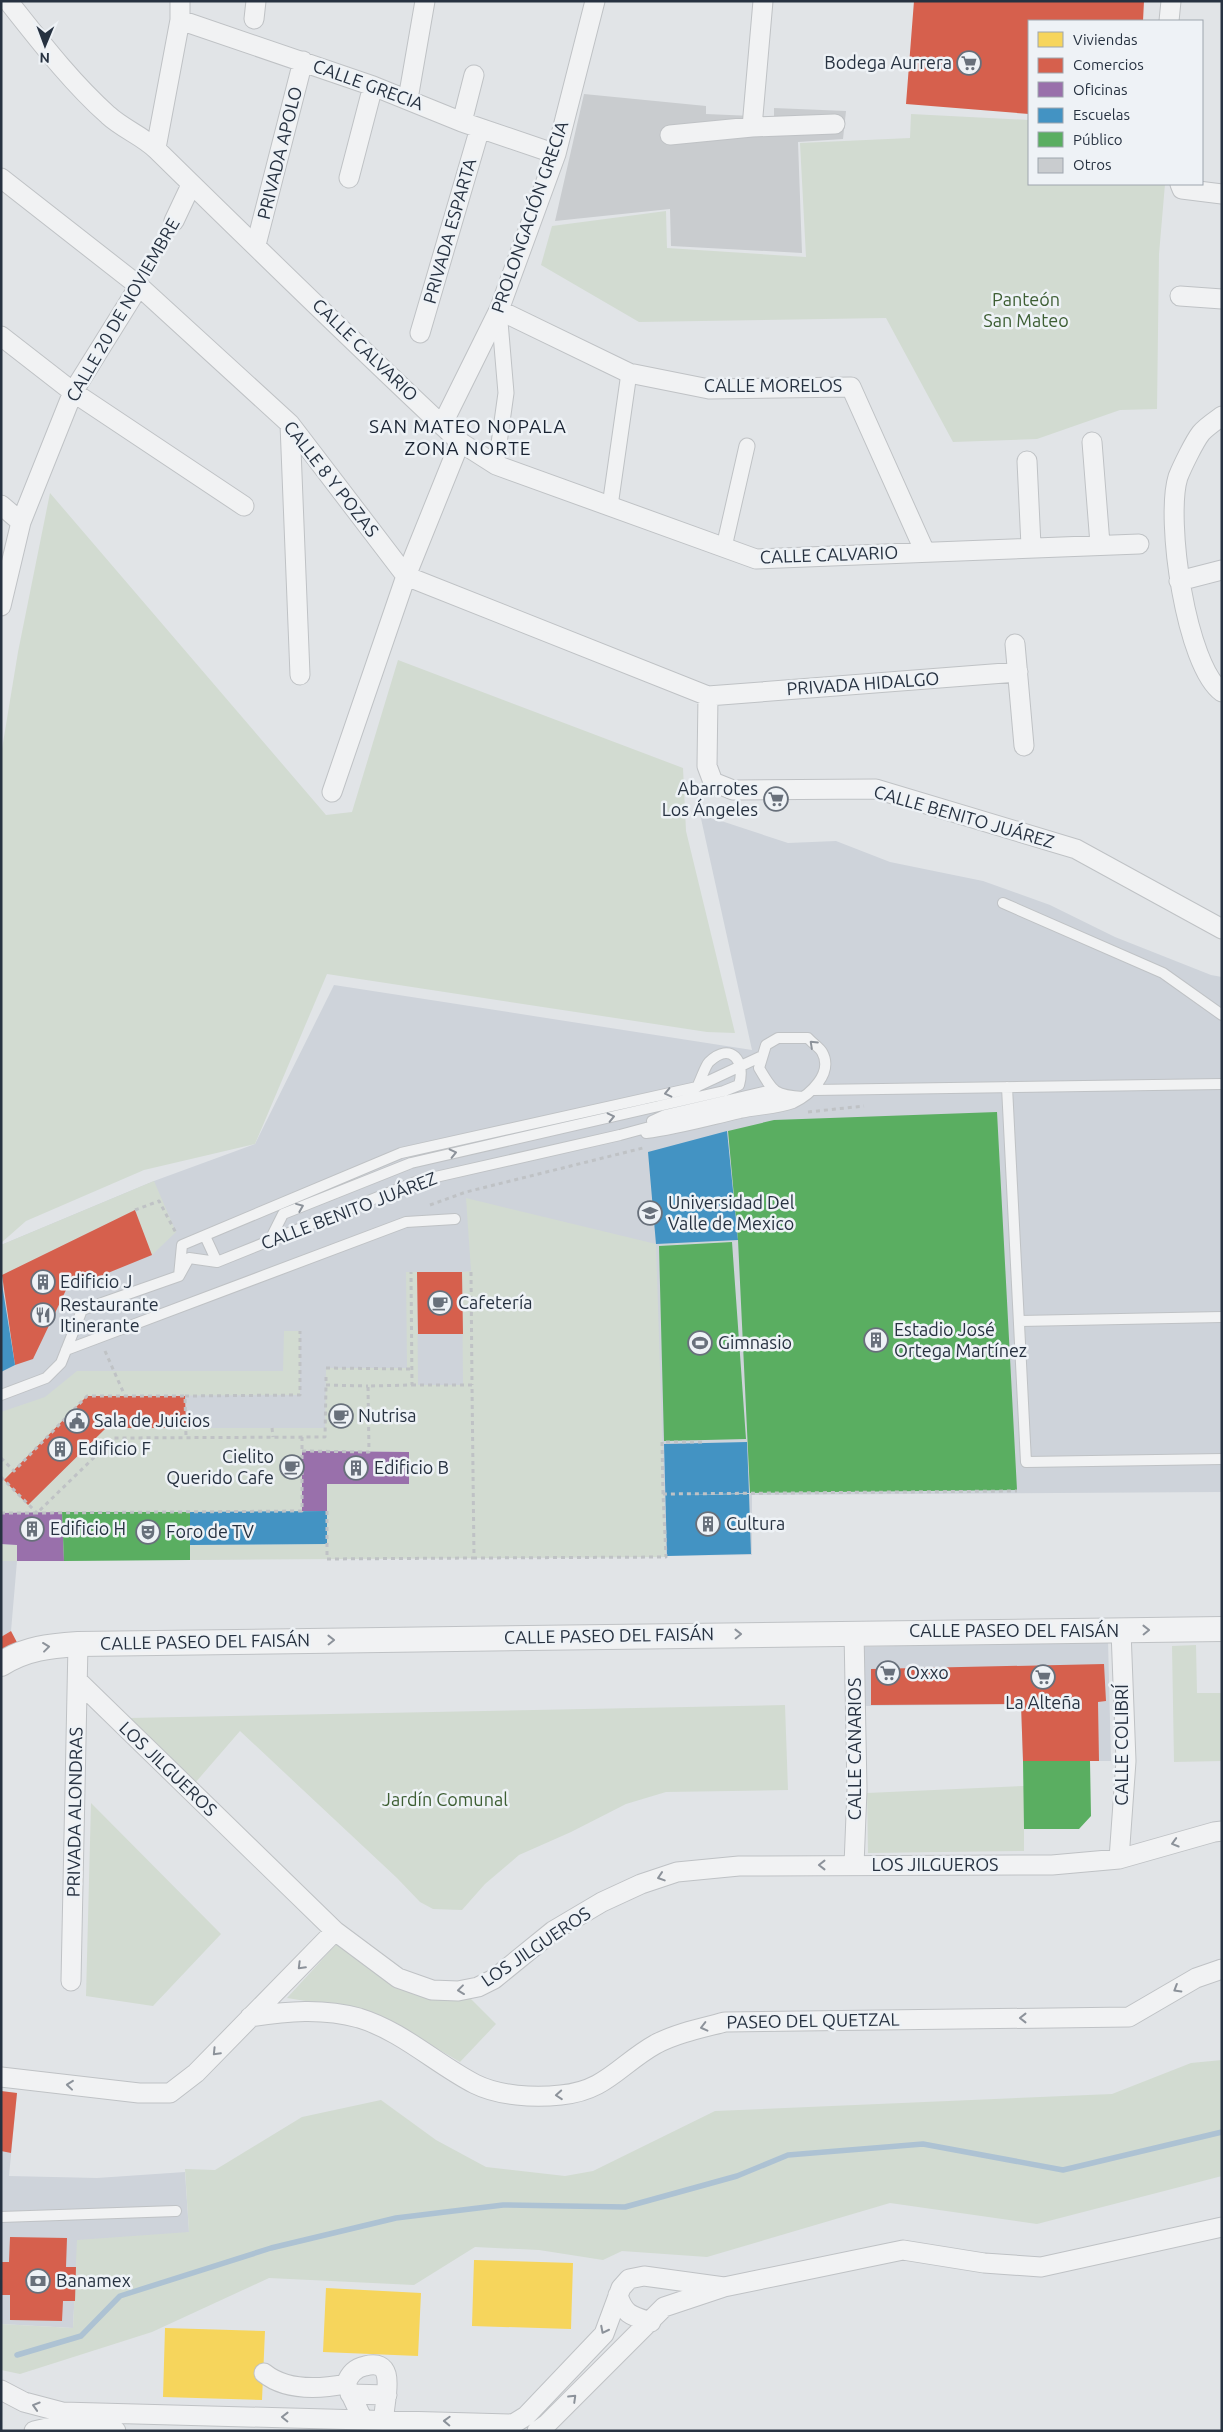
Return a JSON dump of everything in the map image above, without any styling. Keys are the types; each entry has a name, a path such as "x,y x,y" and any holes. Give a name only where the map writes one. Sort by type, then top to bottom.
{"street":[{"name":"CALLE CALVARIO","path":"8,1 50,53 108,116 156,148 191,185 256,245 460,442 496,465 756,560 1031,546 1139,544"},
{"path":"156,148 180,20 180,1"},
{"path":"408,99 425,1"},
{"name":"PROLONGACIÓN GRECIA","path":"442,425 499,310 556,154 595,1"},
{"path":"752,127 763,1"},
{"path":"1169,20 1172,1"},
{"name":"CALLE GRECIA","path":"180,20 303,61 408,99 462,122 556,154"},
{"name":"PRIVADA APOLO","path":"256,245 303,61"},
{"path":"462,122 474,75"},
{"path":"350,178 373,86"},
{"path":"670,135 752,127 835,124"},
{"name":"PRIVADA ESPARTA","path":"420,333 480,128"},
{"name":"CALLE 8 Y POZAS","path":"1,178 139,286 290,424 406,576"},
{"name":"CALLE 20 DE NOVIEMBRE","path":"174,220 191,185"},
{"path":"1180,185 1182,189 1222,194"},
{"name":"CALLE 20 DE NOVIEMBRE","path":"1,606 21,522 74,392 139,286"},
{"path":"1180,296 1222,299"},
{"path":"496,465 506,393 499,310"},
{"name":"CALLE MORELOS","path":"499,310 630,374 709,388 852,387 925,552"},
{"path":"1,336 74,392 244,506"},
{"path":"610,506 630,374"},
{"path":"1222,416 1201,433 1178,477 1173,510 1179,581 1201,663 1214,686 1222,692"},
{"path":"290,424 300,675"},
{"path":"332,792 406,576 460,442"},
{"path":"1092,442 1100,544"},
{"path":"724,548 747,446"},
{"path":"1028,461 1031,546"},
{"path":"1,505 21,522"},
{"path":"1179,581 1222,570"},
{"path":"406,576 708,696"},
{"path":"1015,644 1024,746"},
{"name":"PRIVADA HIDALGO","path":"708,696 1018,672"},
{"name":"CALLE BENITO JUÁREZ","path":"708,696 707,766 712,782 733,790 876,789 1076,849 1222,929"},
{"name":"CALLE PASEO DEL FAISÁN","path":"1,1664 22,1653 42,1646 78,1644 854,1632 1222,1629"},
{"name":"CALLE COLIBRÍ","path":"1119,1859 1126,1762 1121,1631"},
{"name":"CALLE CANARIOS","path":"854,1632 857,1790 854,1865"},
{"name":"PRIVADA ALONDRAS","path":"71,1981 78,1644"},
{"name":"LOS JILGUEROS","path":"78,1681 335,1932 398,1978 432,1990 458,1992 478,1987 494,1979 553,1931 602,1902 641,1884 677,1872 739,1866 1052,1865 1119,1859 1222,1831"},
{"path":"1,2078 139,2093 170,2093 196,2073 335,1932"},
{"name":"PASEO DEL QUETZAL","path":"250,2017 290,2011 325,2011 360,2018 402,2038 475,2084 497,2092 559,2095 586,2091 656,2044 690,2030 725,2022 1129,2018 1196,1978 1222,1969"},
{"path":"537,2431 547,2424 664,2307 724,2287 903,2250 984,2263 1041,2268 1222,2227"},
{"path":"1,2390 64,2420 362,2424 384,2419 480,2427 513,2424 526,2416 604,2334 618,2295 629,2279 644,2276 724,2287"},
{"path":"644,2276 661,2291 664,2307"},
{"path":"618,2295 622,2307 632,2316 651,2322"},
{"path":"362,2424 348,2389 349,2377 360,2367 371,2364 380,2367 386,2372 388,2380 384,2419"},
{"path":"264,2374 274,2382 291,2385 348,2389 387,2395"},
{"path":"34,2431 47,2428 64,2420"},
{"path":"109,2422 116,2431"}],"lane":[{"path":"1004,903 1163,973 1222,1015"},
{"path":"620,1136 669,1130 754,1109 791,1104 803,1097 814,1090 824,1072 822,1053 808,1038 778,1038 766,1045 760,1058 759,1068 772,1090 782,1096 803,1097"},
{"path":"269,1242 284,1214 411,1163 724,1091 739,1085 742,1073 739,1060 731,1054 721,1054 707,1064 704,1076 697,1087"},
{"path":"1,1395 46,1378 61,1363 82,1310 179,1276 182,1244 205,1236 218,1228 401,1153 697,1087 760,1058"},
{"path":"814,1090 1222,1084"},
{"path":"1007,1087 1026,1462 1222,1459"},
{"path":"620,1136 665,1115 772,1090"},
{"name":"CALLE BENITO JUÁREZ","path":"179,1276 189,1258 217,1262 418,1181 620,1136 668,1122 782,1096"},
{"path":"66,1350 406,1222 455,1219"},
{"path":"205,1236 217,1262"},
{"path":"1020,1322 1222,1317"},
{"path":"1,2218 176,2211"}],"path":[{"name":"CALLE 20 DE NOVIEMBRE","path":"139,286 174,220"},
{"path":"800,1112 867,1105"},
{"path":"421,1208 466,1192 644,1148"},
{"path":"135,1210 159,1201 182,1244"},
{"path":"412,1272 412,1385"},
{"path":"471,1272 474,1558"},
{"path":"1,1458 14,1471 87,1396 300,1395 300,1332"},
{"path":"110,1362 125,1396"},
{"path":"326,1368 412,1369"},
{"path":"37,1513 114,1438 325,1436 326,1377"},
{"path":"326,1385 472,1385"},
{"path":"302,1451 369,1452 368,1386"},
{"path":"185,1396 186,1437"},
{"path":"272,1428 273,1437"},
{"path":"1,1513 302,1510 302,1437"},
{"path":"327,1511 328,1559 666,1557 662,1442 705,1442"},
{"path":"1,1477 37,1513"},
{"path":"663,1494 1017,1491"}],"shaded area":[{"name":"Universidad Del Valle de Mexico","path":"700,814 788,843 836,841 890,862 983,881 1050,905 1115,937 1211,975 1222,977 1222,1492 752,1495 752,1555 17,1561 11,1631 1,1637 1,1245 154,1181 255,1144 334,985 752,1050"},
{"path":"1108,1640 1111,1761 1023,1761 1021,1704 862,1706 861,1647"},
{"path":"1,2091 17,2093 9,2176 97,2178 185,2172 189,2232 76,2267 73,2328 1,2324"}],"green space":[{"name":"Panteón San Mateo","path":"911,114 1028,120 1028,185 1165,185 1159,254 1157,409 1120,410 1037,439 953,442 886,318 639,322 541,265 552,226 666,211 667,248 806,257 800,143 910,138"},
{"path":"50,493 326,815 352,812 398,660 683,768 686,831 735,1033 707,1032 327,974 255,1144 144,1170 26,1221 1,1243 1,755 18,652"},
{"path":"154,1181 176,1232 152,1255 135,1210 2,1275 1,1245"},
{"path":"466,1198 656,1244 666,1557 190,1560 190,1545 327,1544 327,1484 409,1484 409,1452 302,1451 302,1511 1,1513 1,1412 45,1397 77,1371 283,1371 284,1331 300,1331 300,1395 87,1396 5,1480 28,1505 106,1428 325,1428 326,1368 407,1368 406,1272 417,1272 418,1385 463,1385 462,1272 471,1271"},
{"path":"1,1544 17,1545 17,1561 1,1561"},
{"path":"1196,1645 1197,1693 1222,1693 1222,1761 1174,1762 1172,1646"},
{"name":"Jardín Comunal","path":"785,1705 788,1790 666,1792 626,1804 571,1832 519,1855 485,1884 462,1910 433,1909 420,1902 397,1878 240,1731 195,1783 129,1718"},
{"path":"1024,1786 1024,1851 868,1853 867,1793"},
{"path":"91,1803 221,1934 153,2006 86,1996"},
{"path":"340,1940 375,1966 467,1995 496,2024 460,2062 397,2025 337,2006 287,1998"},
{"path":"1222,2060 1222,2176 1037,2224 890,2203 707,2257 622,2251 603,2260 539,2250 475,2247 414,2285 269,2278 152,2332 20,2374 1,2370 1,2324 73,2328 77,2240 189,2232 185,2169 215,2170 302,2117 381,2100 436,2140 486,2167 565,2176 593,2171 715,2111 1112,2094 1191,2063"}],"building: Viviendas":[{"path":"474,2260 573,2263 571,2329 472,2326"},
{"path":"326,2288 421,2293 418,2356 323,2352"},
{"path":"165,2328 265,2331 262,2400 163,2397"}],"building: Comercios":[{"name":"Bodega Aurrera","path":"914,1 1144,1 1143,20 1028,20 1028,114 906,104"},
{"name":"Edificio J","path":"135,1210 152,1255 66,1290 33,1359 15,1365 2,1275"},
{"name":"Cafetería","path":"417,1272 462,1272 463,1334 418,1334"},
{"name":"Edificio F","path":"87,1396 185,1396 186,1428 106,1428 28,1505 4,1480"},
{"path":"11,1631 21,1650 1,1661 1,1637"},
{"path":"1104,1664 1106,1701 1098,1702 1099,1761 1023,1761 1021,1704 871,1705 871,1669"},
{"path":"1,2091 17,2093 11,2153 1,2151"},
{"name":"Banamex","path":"10,2237 67,2238 66,2267 76,2267 75,2301 63,2301 62,2321 10,2320 10,2295 1,2295 1,2262 9,2262"}],"building: Oficinas":[{"name":"Edificio B","path":"302,1451 409,1452 409,1484 327,1484 327,1511 302,1511"},
{"name":"Edificio H","path":"62,1512 64,1561 17,1561 17,1545 1,1544 1,1513"}],"building: Escuelas":[{"path":"727,1131 738,1240 656,1244 648,1152"},
{"path":"1,1278 15,1365 1,1372"},
{"path":"747,1442 749,1493 684,1495 749,1494 751,1554 667,1556 664,1444"},
{"path":"327,1511 327,1544 190,1545 190,1512"}],"building: Público":[{"name":"Estadio José Ortega Martínez","path":"997,1112 1017,1490 750,1493 738,1240 728,1131 774,1120"},
{"name":"Gimnasio","path":"732,1242 746,1439 664,1441 659,1246"},
{"path":"62,1512 190,1512 190,1560 64,1561"},
{"path":"1023,1761 1090,1761 1091,1816 1079,1829 1024,1829"}],"building: Otros":[{"path":"584,94 706,106 706,114 774,117 774,108 846,111 843,139 798,142 802,253 671,246 670,209 555,221"}],"waterway":[{"path":"17,2355 81,2336 120,2296 271,2248 396,2218 503,2205 625,2207 737,2176 788,2155 923,2144 1063,2170 1222,2132"}],"place":[{"name":"Bodega Aurrera","path":"969,63"},
{"name":"Abarrotes Los Ángeles","path":"776,799"},
{"name":"Universidad Del Valle de Mexico","path":"650,1213"},
{"name":"Edificio J","path":"43,1282"},
{"name":"Cafetería","path":"440,1303"},
{"name":"Restaurante Itinerante","path":"43,1315"},
{"name":"Estadio José Ortega Martínez","path":"876,1340"},
{"name":"Gimnasio","path":"700,1343"},
{"name":"Nutrisa","path":"341,1416"},
{"name":"Sala de Juicios","path":"77,1421"},
{"name":"Edificio F","path":"60,1449"},
{"name":"Cielito Querido Cafe","path":"292,1467"},
{"name":"Edificio B","path":"356,1468"},
{"name":"Cultura","path":"708,1524"},
{"name":"Edificio H","path":"32,1529"},
{"name":"Foro de TV","path":"148,1532"},
{"name":"Oxxo","path":"888,1673"},
{"name":"La Alteña","path":"1043,1677"},
{"name":"Banamex","path":"38,2281"}],"district":[{"name":"SAN MATEO NOPALA ZONA NORTE","path":"468,437"}]}
